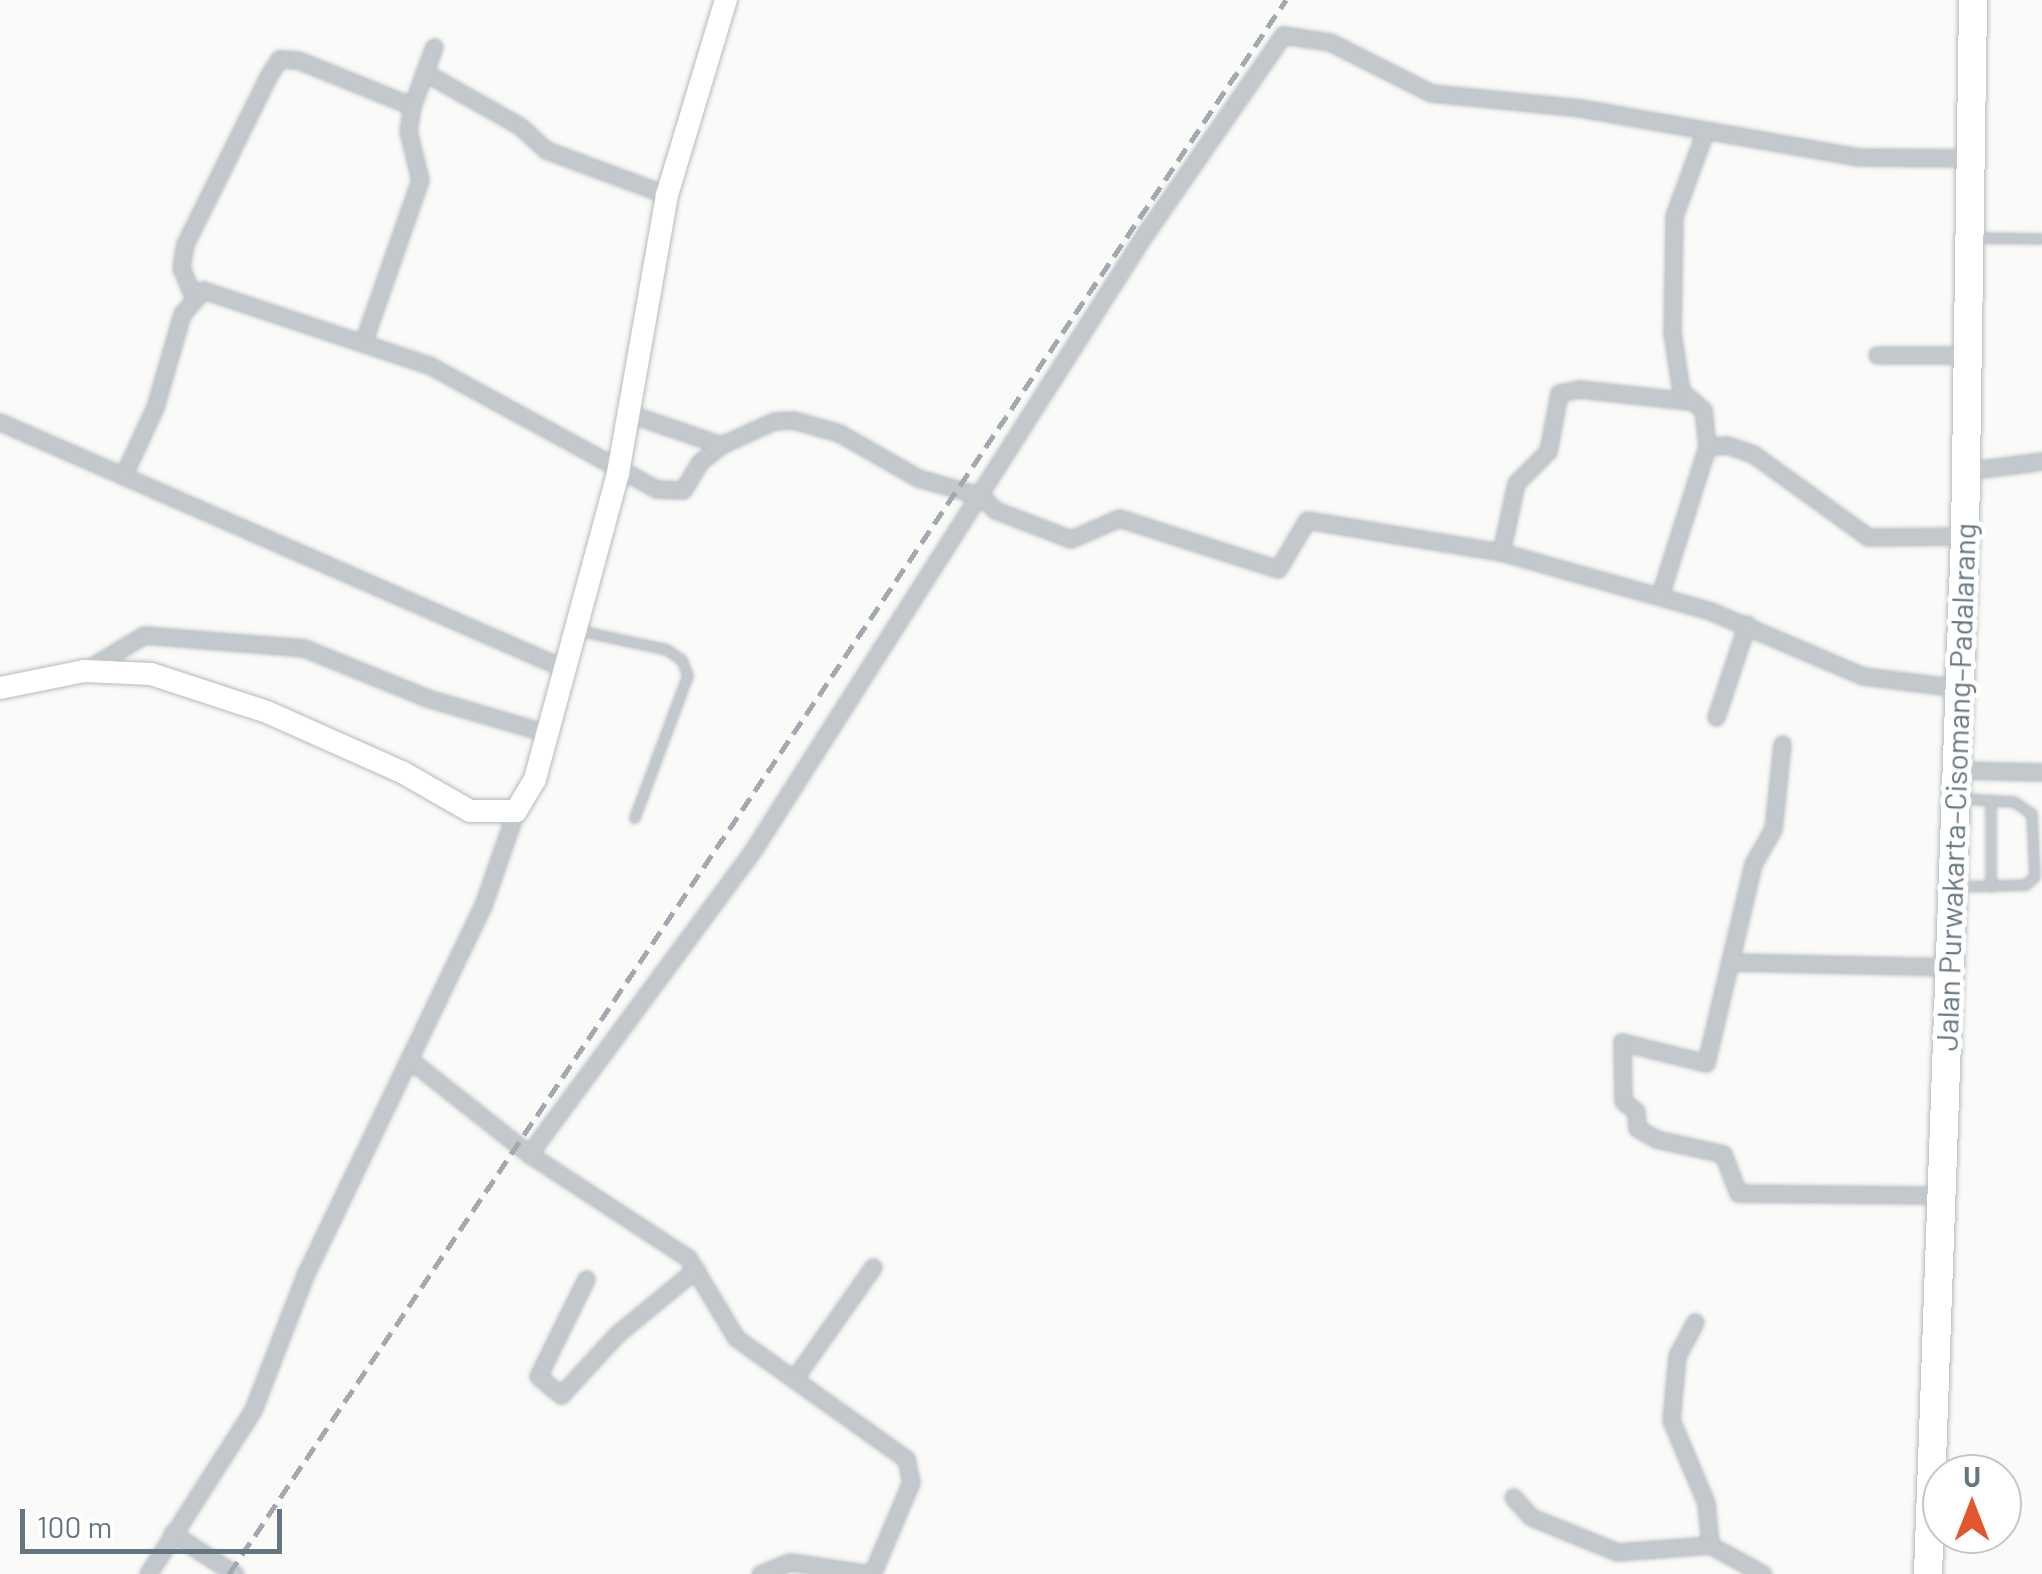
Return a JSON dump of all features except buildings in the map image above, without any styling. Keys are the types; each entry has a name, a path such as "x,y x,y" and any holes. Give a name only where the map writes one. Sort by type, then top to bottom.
{"highway":[{"name":"Jalan Purwakarta–Cisomang–Padalarang","path":"1928,1574 1965,536 1974,158 1972,0"}],"street":[{"path":"148,1574 253,1410 306,1273 482,908 516,811 534,779 571,628 618,473 667,195 726,0"},
{"path":"529,1154 755,847 1143,237 1283,35 1338,45 1432,92 1580,108 1704,134 1858,156 1974,158"},
{"path":"362,343 420,180 408,131 412,106 434,47"},
{"path":"193,296 181,268 184,244 280,59 315,65 412,106"},
{"path":"424,72 520,126 546,150 667,195"},
{"path":"1688,401 1672,332 1672,240 1679,195 1704,134"},
{"path":"123,476 143,440 193,296 203,290 463,381 618,473 656,488 683,490 700,462 721,444 774,421 802,422 840,433 918,478 981,496 995,510 1071,538 1086,538 1119,518 1278,570 1307,520 1501,552 1660,595 1747,624 1863,676 1959,688"},
{"path":"1877,355 1969,355"},
{"path":"1501,552 1516,483 1548,451 1559,393 1580,389 1688,401 1704,410 1707,447 1660,595"},
{"path":"631,414 721,444"},
{"path":"0,422 561,667"},
{"path":"1707,447 1727,445 1753,454 1868,537 1965,536"},
{"path":"1966,471 2042,461"},
{"path":"1716,718 1747,624"},
{"path":"84,671 144,634 304,648 427,698 547,734"},
{"path":"0,688 84,671 150,674 226,696 387,765 470,811 516,811"},
{"path":"1782,744 1773,829 1754,864 1706,1064 1622,1043 1623,1101 1636,1110 1637,1128 1722,1154 1738,1194 1939,1195"},
{"path":"1955,770 2042,772"},
{"path":"1730,962 1947,967"},
{"path":"408,1059 529,1154 635,1219 696,1268 736,1338 906,1458 912,1469 900,1515 871,1574 790,1562 760,1574"},
{"path":"794,1378 873,1267"},
{"path":"586,1279 538,1376 561,1395 616,1334 696,1268"},
{"path":"1695,1322 1677,1356 1671,1420 1706,1503 1710,1545"},
{"path":"1514,1497 1531,1517 1617,1552 1710,1545 1763,1574"},
{"path":"172,1533 235,1574"}],"lane":[{"path":"1972,238 2042,239"},
{"path":"571,628 667,650 682,660 688,676 635,818"},
{"path":"1952,886 2026,885 2034,877 2032,814 2014,802 1954,799"},
{"path":"1991,801 1991,886"}],"railway":[{"path":"229,1574 1286,0"}]}
